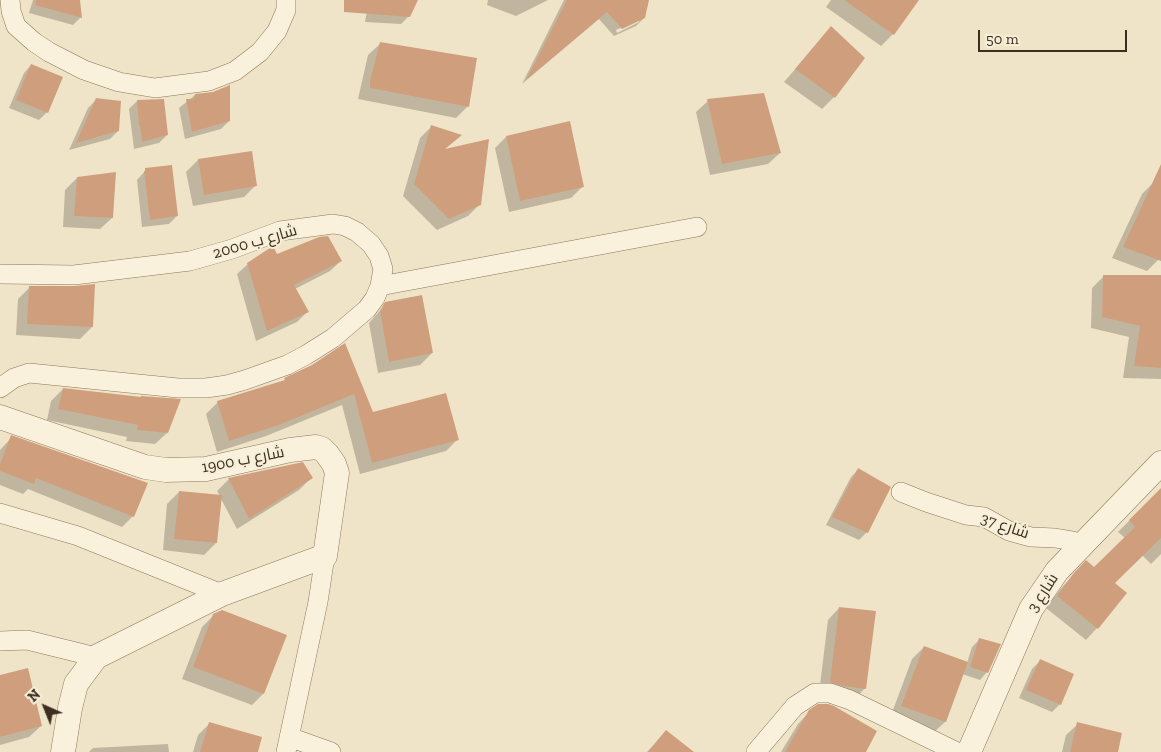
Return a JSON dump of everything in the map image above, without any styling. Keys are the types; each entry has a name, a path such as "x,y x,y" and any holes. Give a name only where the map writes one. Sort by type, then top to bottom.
{"street":[{"path":"10,0 16,26 49,52 93,73 119,82 155,88 209,81 235,71 260,52 277,31 286,10 286,0"},
{"name":"شارع ب 2000","path":"0,274 74,275 190,261 280,232 333,224 345,226 357,232 371,244 379,256 383,269 380,286 375,298 367,309 326,342 288,365 226,385 206,388 178,388 29,373 14,378 0,388"},
{"path":"380,286 697,226"},
{"name":"شارع ب 1900","path":"0,417 132,464 166,470 206,469 297,449 309,447 322,449 331,460 337,473 325,556"},
{"name":"شارع 3","path":"969,752 1031,609 1057,570 1161,463"},
{"name":"شارع 37","path":"901,492 958,512 984,517 1009,531 1031,537 1073,541 1080,548"},
{"path":"0,513 78,536 222,594"},
{"path":"63,752 76,684 96,657 222,594 325,556 318,602 287,744 331,752"},
{"path":"0,641 27,640 96,657"},
{"path":"756,752 795,706 815,693 823,693 850,700 956,752"}],"building":[{"path":"36,0 80,0 82,18 35,5"},
{"path":"344,0 418,0 410,17 344,12"},
{"path":"567,0 649,0 645,18 622,29 607,12 526,80"},
{"path":"844,0 919,0 894,35"},
{"path":"831,26 865,58 835,98 795,69"},
{"path":"380,42 477,58 469,107 370,88"},
{"path":"31,64 63,77 48,113 16,100"},
{"path":"230,85 230,121 192,132 186,99 194,99 195,94 213,92"},
{"path":"764,93 781,153 722,164 707,99"},
{"path":"96,98 121,101 119,131 76,143"},
{"path":"164,99 168,135 142,142 137,100"},
{"path":"570,121 584,187 520,201 506,136"},
{"path":"431,125 462,135 445,149 489,139 481,205 449,219 414,184"},
{"path":"252,151 257,186 204,195 198,159"},
{"path":"1161,164 1161,261 1123,247"},
{"path":"172,165 178,216 150,220 145,168"},
{"path":"116,172 113,218 74,216 77,177"},
{"path":"328,236 342,261 294,285 309,312 267,331 247,263 273,246 277,254 319,237"},
{"path":"1103,275 1161,275 1161,368 1134,366 1140,326 1102,317"},
{"path":"95,284 93,327 27,324 29,286"},
{"path":"422,295 433,353 389,362 380,311 385,302"},
{"path":"345,343 373,412 446,393 459,440 372,463 354,394 279,425 229,441 217,401 285,380 284,378 312,365"},
{"path":"63,388 141,397 181,399 168,433 137,430 138,425 58,409"},
{"path":"11,435 148,483 134,517 36,478 34,484 0,471 0,464"},
{"path":"303,462 313,478 249,519 228,478"},
{"path":"858,468 891,487 868,533 832,517"},
{"path":"1161,488 1161,538 1115,583 1127,593 1098,629 1057,596 1086,560 1094,567 1135,527 1129,520"},
{"path":"179,491 222,495 217,543 174,539"},
{"path":"839,607 876,611 866,689 830,682"},
{"path":"222,610 287,635 264,694 193,667 213,614"},
{"path":"979,638 1001,644 988,673 970,667"},
{"path":"924,646 968,662 946,722 901,706"},
{"path":"1040,659 1074,674 1061,705 1026,690"},
{"path":"28,668 42,726 0,737 0,675"},
{"path":"818,704 834,706 877,731 866,752 785,752 809,710"},
{"path":"209,722 262,737 258,752 200,752"},
{"path":"1077,722 1122,733 1118,752 1070,752"},
{"path":"666,730 694,752 648,752"}]}
